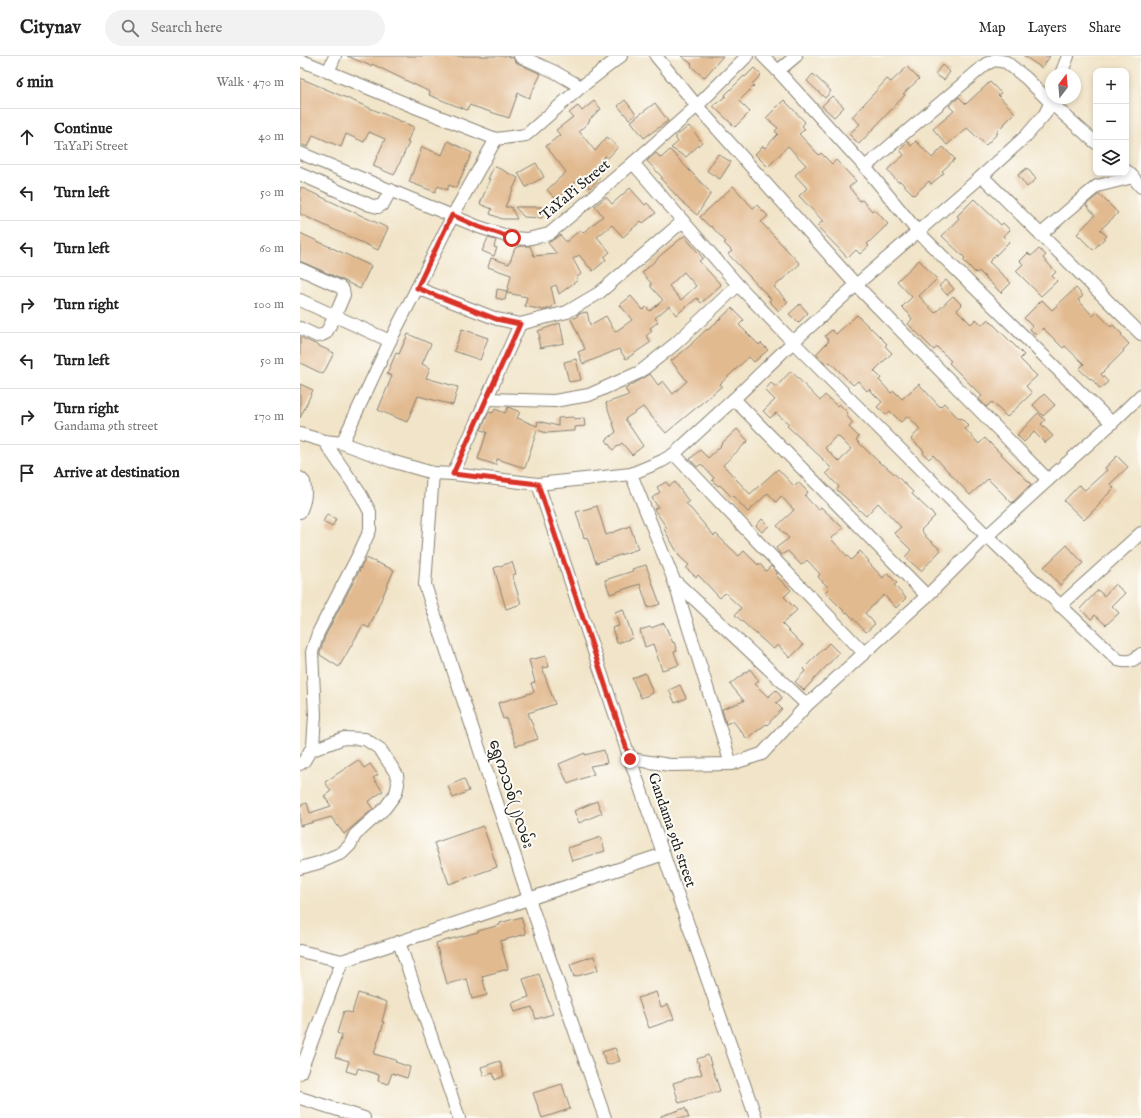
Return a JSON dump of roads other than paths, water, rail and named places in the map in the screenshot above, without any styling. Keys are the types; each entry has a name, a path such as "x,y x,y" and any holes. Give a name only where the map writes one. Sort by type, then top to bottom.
{"street":[{"path":"328,72 335,56"},
{"path":"520,56 555,72 581,87"},
{"path":"300,60 496,139 526,135 581,87 621,56"},
{"path":"656,56 697,106 856,285 1048,480"},
{"name":"TaYaPi Street","path":"301,155 391,190 479,227 512,238 527,240 548,234 633,164 697,106 747,56"},
{"path":"763,56 778,70 865,167 918,232 1112,423"},
{"path":"778,70 796,56"},
{"path":"1063,68 1068,56"},
{"path":"865,167 986,64 995,60 1006,62 1045,94"},
{"path":"300,434 324,441 342,443 391,461 433,473 538,484 631,474 662,461 674,454 856,285 1026,136 1045,114 1050,104"},
{"path":"1056,104 1093,140"},
{"path":"342,443 452,215 496,139"},
{"path":"633,164 738,285 987,536 1118,660 1126,662 1134,660 1141,654"},
{"path":"338,191 346,172"},
{"path":"300,173 370,205 378,207 383,204 391,190"},
{"path":"1129,173 1141,187"},
{"path":"982,176 1141,334"},
{"path":"1040,235 1097,186 1122,176"},
{"path":"417,288 496,319 520,324 567,312 599,293 683,221"},
{"path":"300,328 317,336 326,333 344,295 343,290 340,287 301,273"},
{"path":"487,399 554,400 590,395 640,372 675,344 738,285"},
{"path":"300,300 390,341"},
{"path":"453,474 520,324"},
{"path":"630,759 670,765 731,764 762,754 807,705 927,596 987,536 1141,396"},
{"path":"734,399 927,596"},
{"path":"300,764 304,761 313,746 314,715 312,652 318,633 370,530 370,512 361,495 324,441"},
{"path":"674,454 864,653"},
{"name":"ရွှေကသစ်(၂)လမ်း","path":"433,473 425,585 529,899 605,1118"},
{"path":"631,474 673,578 731,764"},
{"path":"300,478 304,482 306,494 304,504 300,512"},
{"name":"Gandama 9th street","path":"538,484 630,759 756,1118"},
{"path":"1060,606 1141,533"},
{"path":"673,578 807,705"},
{"path":"300,868 318,863 342,853 350,844 355,835 385,808 396,793 398,784 397,775 380,749 365,739 344,738 310,751"},
{"path":"300,950 342,962 664,854"},
{"path":"399,942 459,1118"},
{"path":"300,1073 342,962"},
{"path":"300,1098 364,1118"}]}
